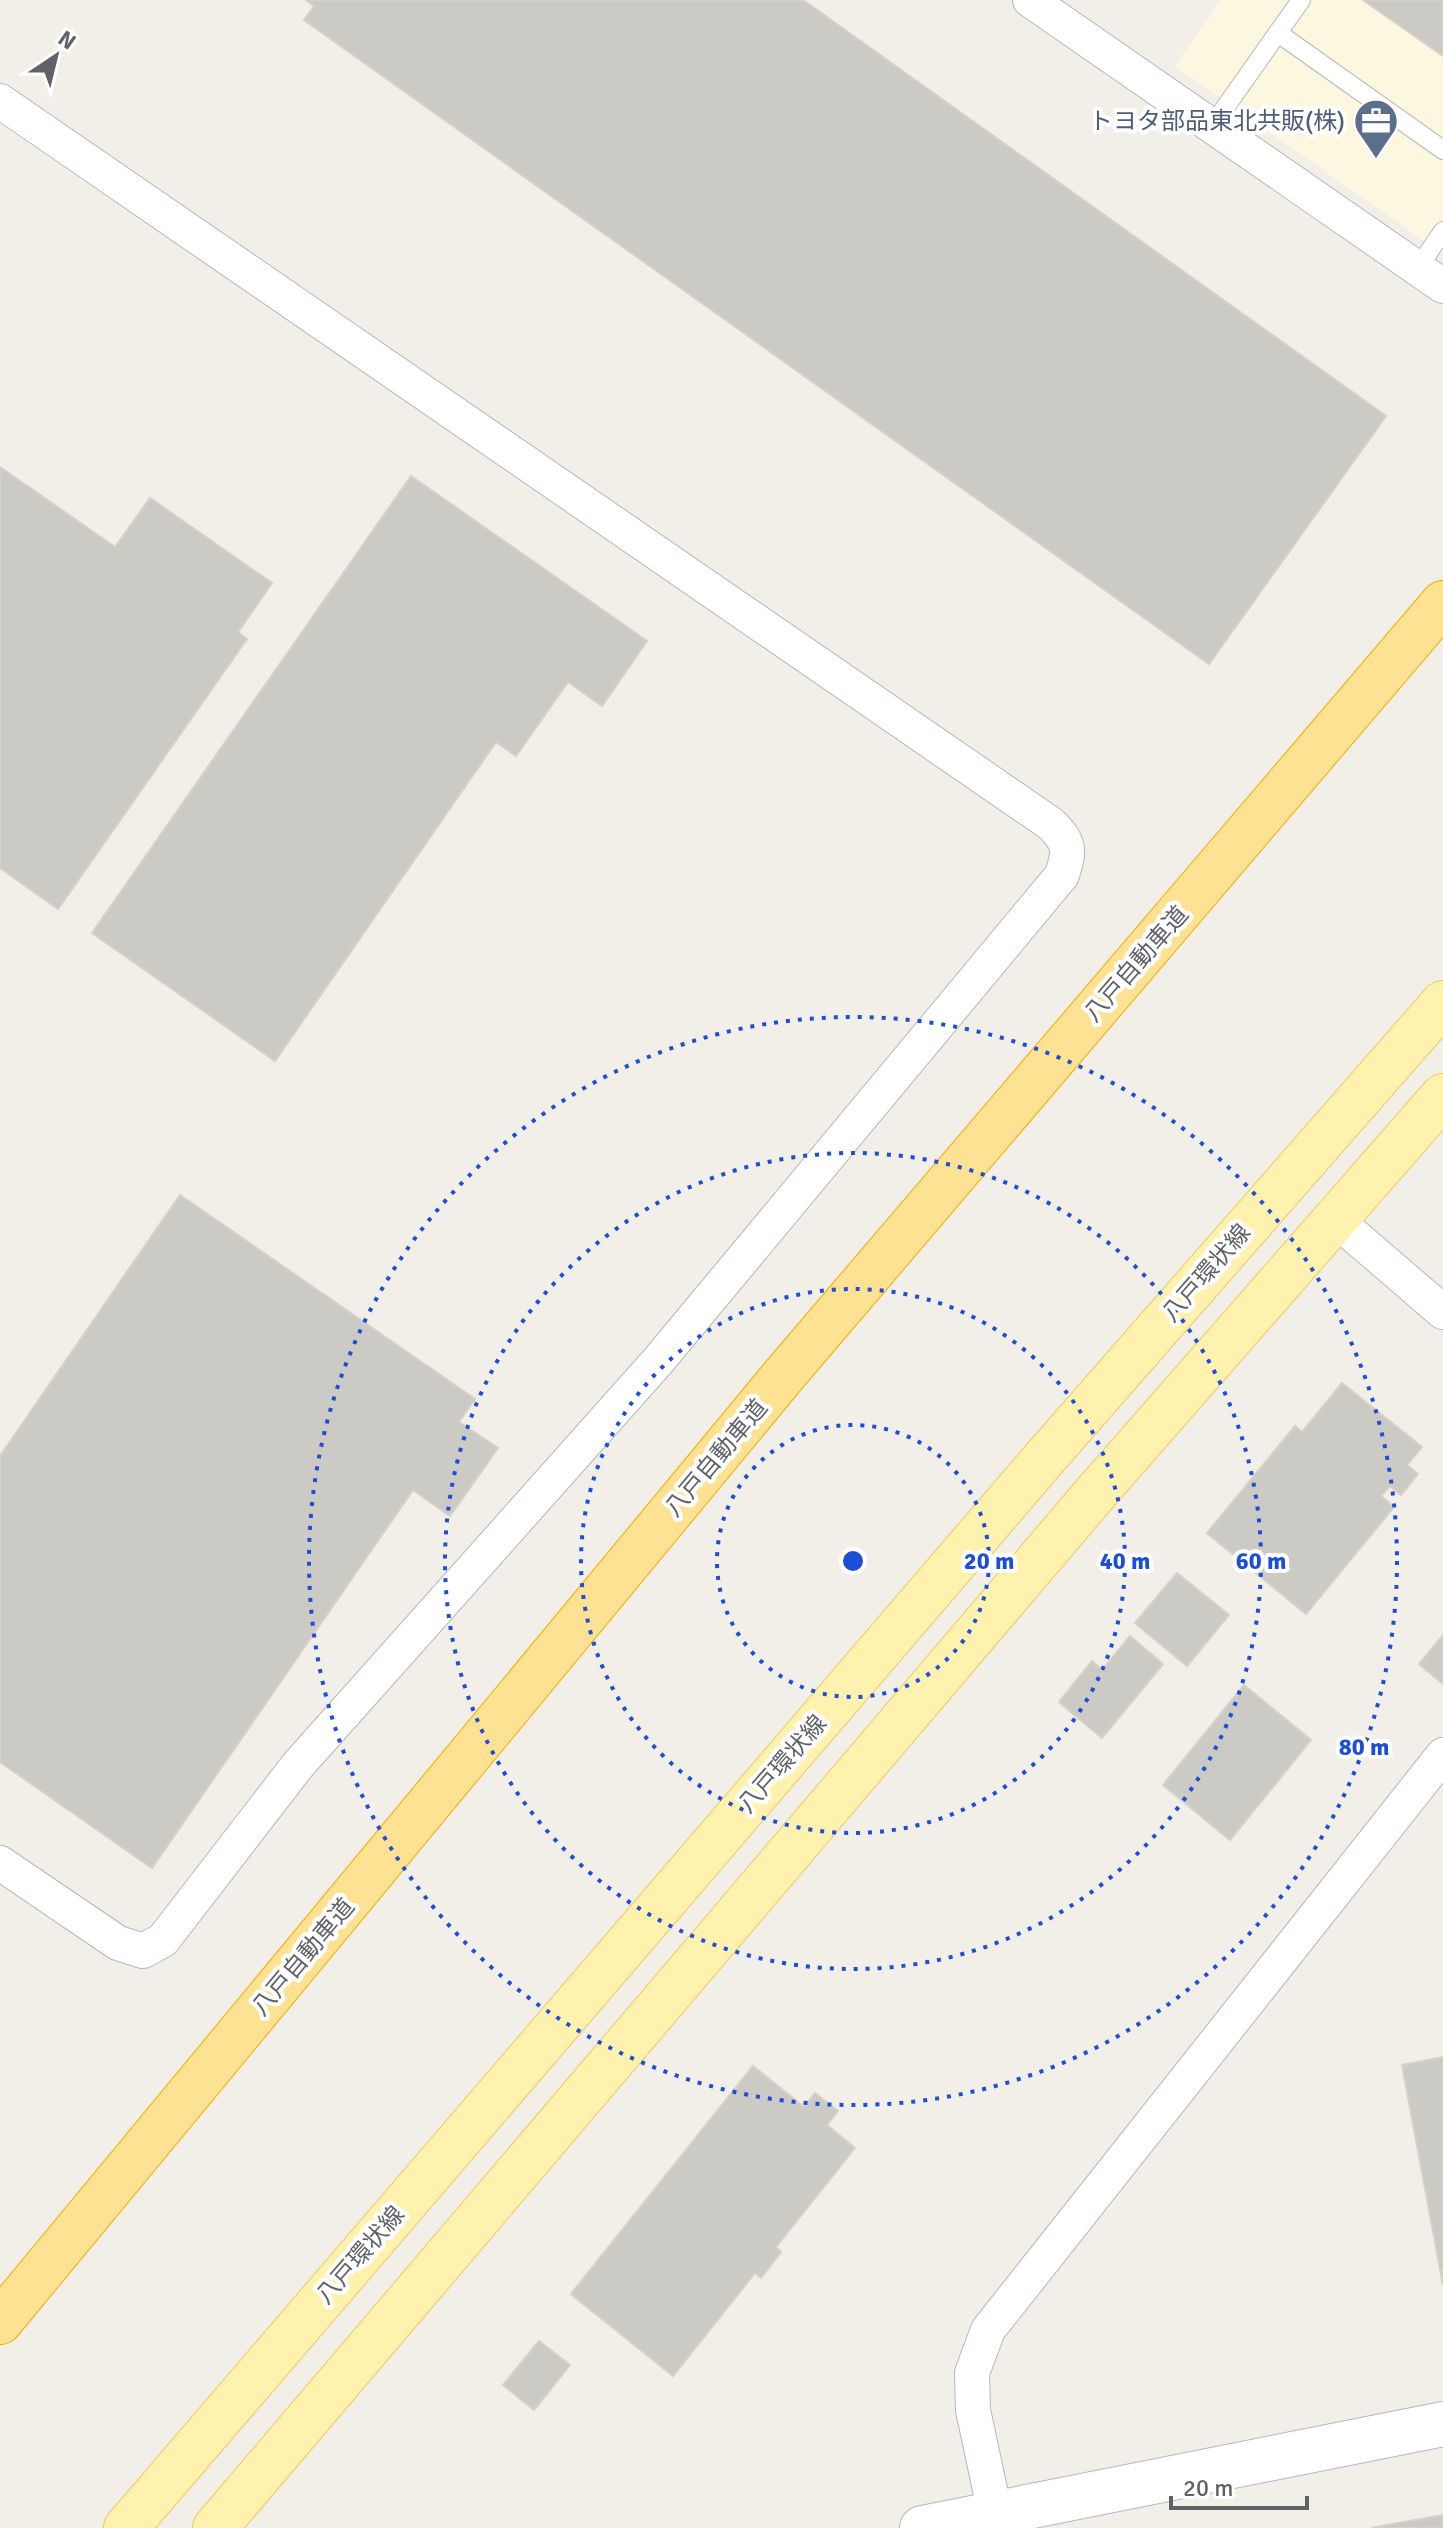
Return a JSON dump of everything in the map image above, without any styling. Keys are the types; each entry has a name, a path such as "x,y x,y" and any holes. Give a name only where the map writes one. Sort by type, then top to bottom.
{"highway":[{"name":"八戸自動車道","path":"0,2322 784,1375 1443,603"}],"main road":[{"name":"八戸環状線","path":"126,2528 1033,1471 1443,1003"},
{"path":"215,2528 1093,1496 1443,1096"}],"street":[{"path":"1030,0 1430,277"},
{"path":"0,101 1051,824 1065,838 1068,855 1062,875 689,1324 298,1765 163,1940 143,1951 118,1943 0,1863"},
{"path":"1336,1220 1443,1312"},
{"path":"995,2513 973,2410 972,2373 988,2330 1443,1755"},
{"path":"922,2528 1443,2424"}],"lane":[{"path":"1212,126 1301,0"},
{"path":"1278,33 1443,150"},
{"path":"1430,277 1443,231"}],"shaded area":[{"name":"トヨタ部品東北共販(株)","path":"1221,0 1443,0 1443,254 1175,66"}],"building":[{"path":"306,0 803,0 1386,416 1209,664 304,20 314,6"},
{"path":"1363,0 1443,0 1443,56"},
{"path":"0,467 115,547 150,498 272,583 238,632 247,639 58,909 0,868"},
{"path":"411,476 647,641 602,706 568,682 516,756 496,742 275,1061 92,933"},
{"path":"180,1195 475,1399 459,1422 498,1448 450,1516 413,1490 152,1868 0,1762 0,1456"},
{"path":"1342,1383 1422,1447 1407,1465 1418,1474 1401,1495 1390,1486 1381,1496 1394,1507 1306,1614 1207,1533 1295,1426 1302,1432"},
{"path":"1177,1573 1229,1615 1187,1666 1135,1623"},
{"path":"1443,1635 1443,1684 1419,1664"},
{"path":"1130,1636 1163,1664 1102,1738 1059,1702 1092,1661 1102,1670"},
{"path":"1244,1685 1311,1740 1230,1840 1163,1785"},
{"path":"1443,2057 1443,2285 1402,2065"},
{"path":"753,2066 804,2107 815,2093 838,2111 827,2125 855,2148 776,2247 781,2252 761,2278 755,2273 673,2376 571,2294"},
{"path":"539,2341 570,2365 534,2410 503,2385"},
{"path":"1443,2515 1443,2528 1371,2528"}],"place":[{"name":"トヨタ部品東北共販(株)","path":"1376,160"}]}
